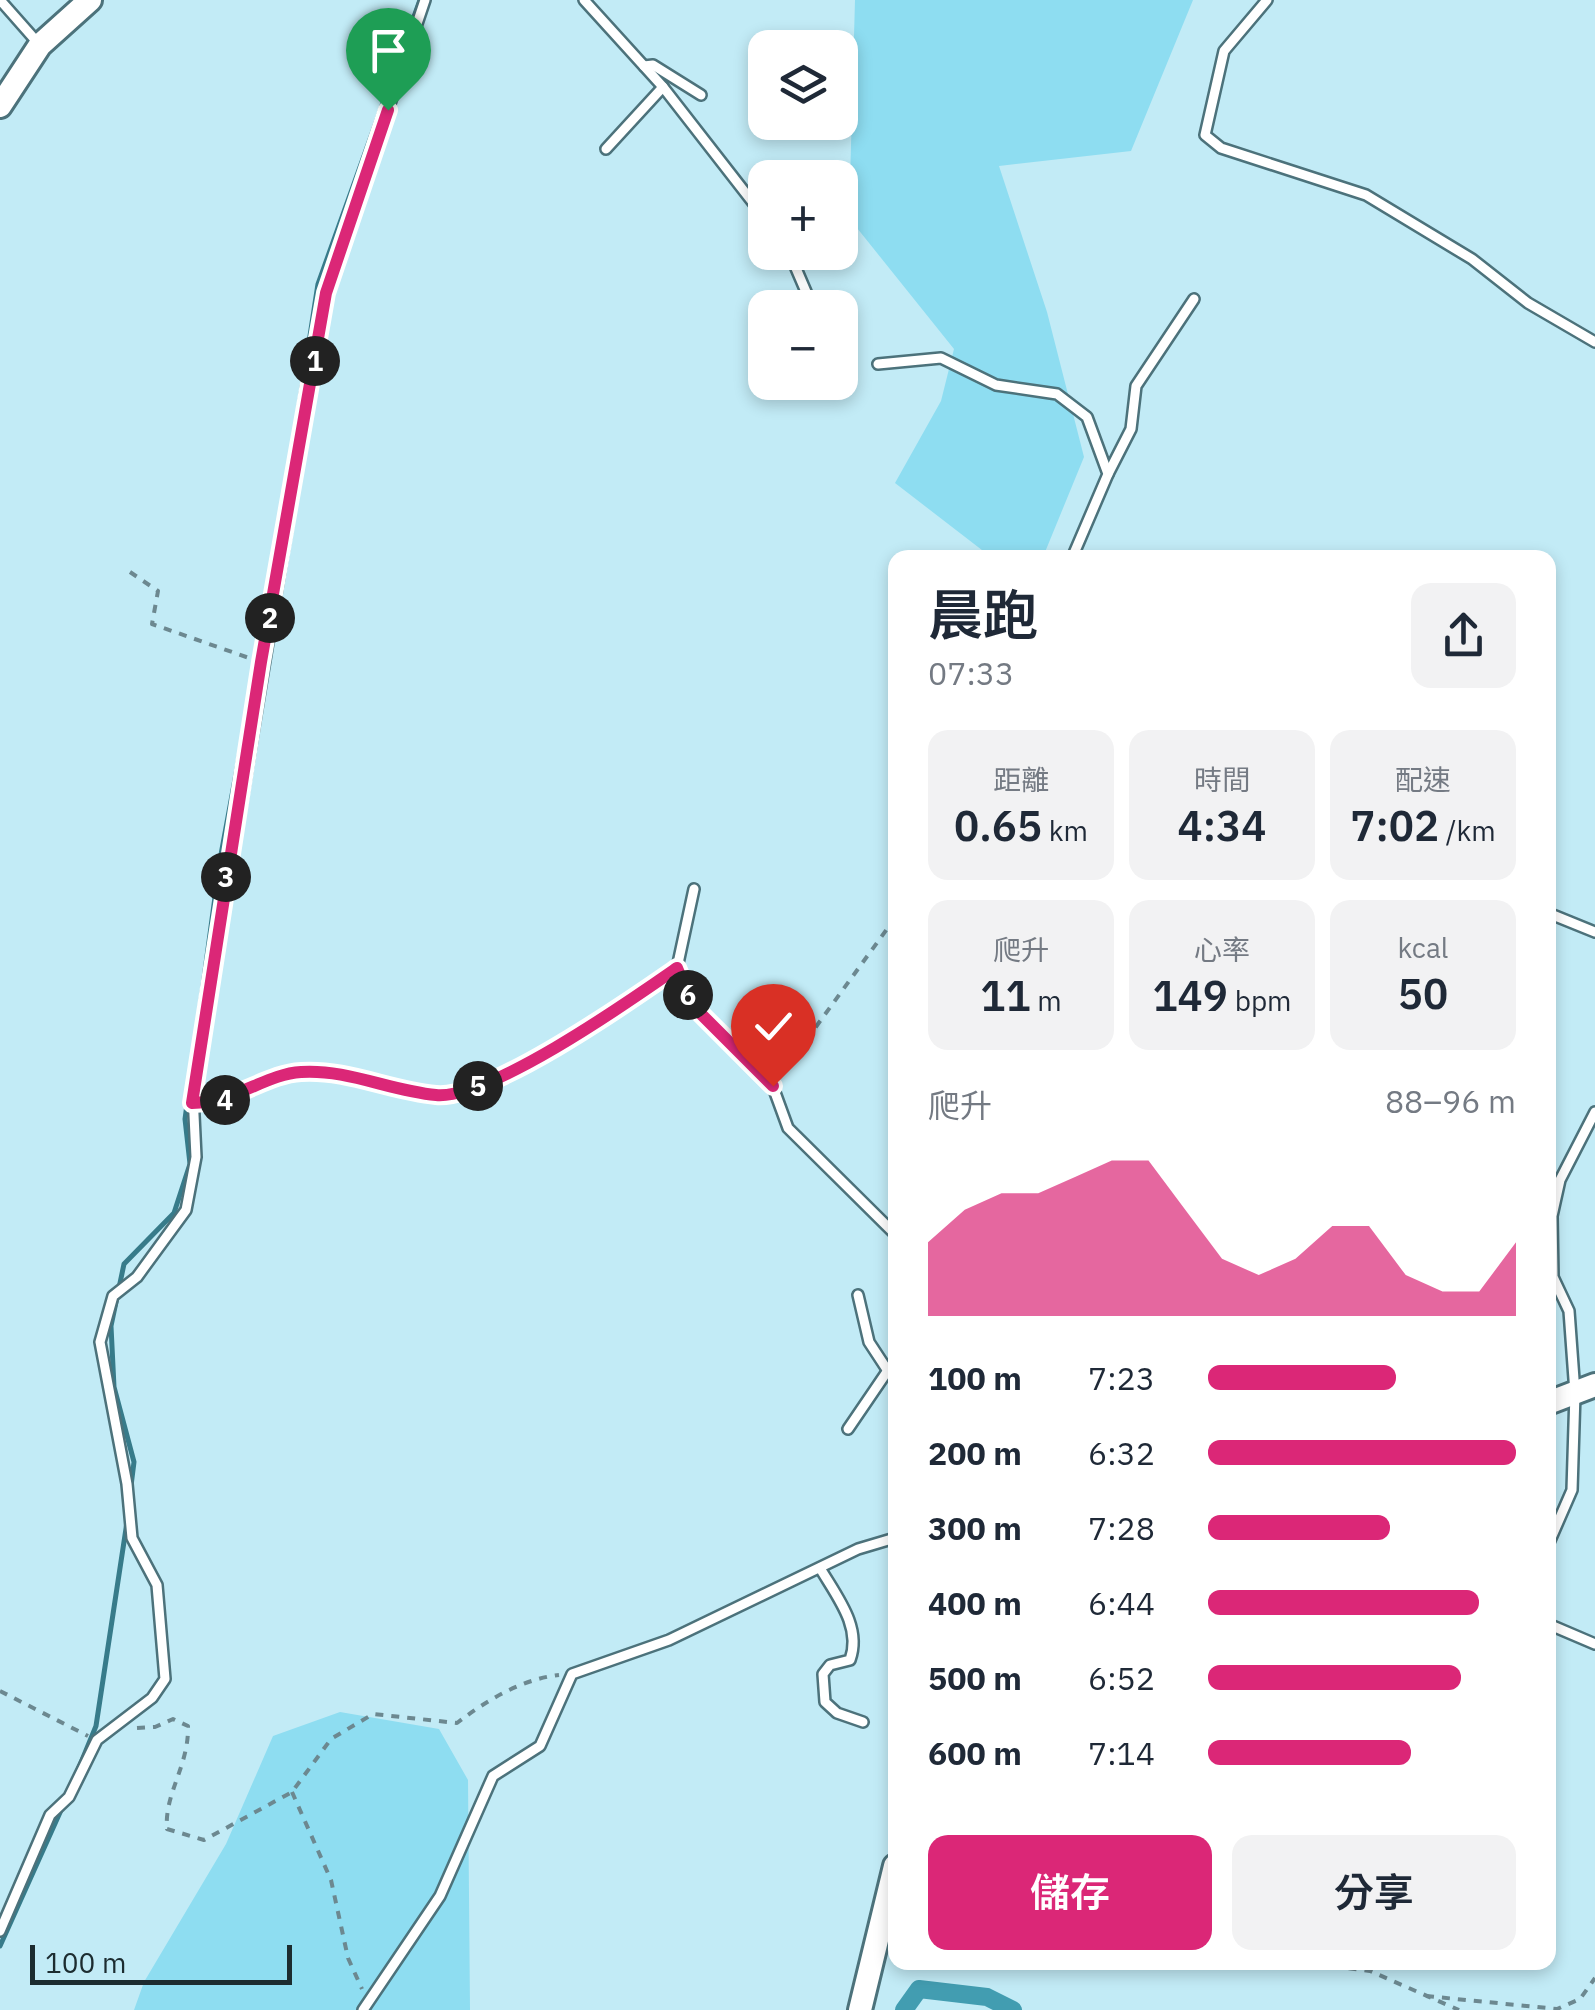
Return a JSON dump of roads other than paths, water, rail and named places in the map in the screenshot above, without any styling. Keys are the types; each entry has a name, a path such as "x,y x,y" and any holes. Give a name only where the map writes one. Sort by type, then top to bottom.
{"street":[{"path":"0,106 40,45 90,0"},
{"path":"1556,1399 1585,1389"},
{"path":"860,2010 888,1895"}],"lane":[{"path":"0,0 40,45"},
{"path":"0,1931 50,1816 69,1798 97,1740 118,1728 152,1698 165,1679 158,1585 132,1538 127,1484 100,1342 113,1296 137,1277 186,1210 196,1156 192,1103 261,662 326,293 425,0"},
{"path":"584,0 662,87 748,196"},
{"path":"1267,0 1224,51 1205,135 1221,148 1366,195 1472,259 1528,303 1595,342"},
{"path":"644,66 653,65 702,95"},
{"path":"606,149 662,87"},
{"path":"1075,550 1131,429 1136,386 1194,299"},
{"path":"878,364 942,358 996,385 1057,394 1087,417 1108,474"},
{"path":"694,890 677,968 693,1006 773,1086 788,1128 888,1227"},
{"path":"1556,916 1595,932"},
{"path":"1556,1198 1560,1180 1595,1112"},
{"path":"1556,1284 1568,1311 1585,1389 1572,1490 1556,1527"},
{"path":"848,1430 888,1370 869,1342 858,1295"},
{"path":"366,2006 440,1896 493,1776 540,1746 572,1674 669,1640 858,1549 888,1540"},
{"path":"820,1568 850,1620 856,1644 850,1660 830,1665 823,1674 825,1702 837,1712 863,1722"},
{"path":"1556,1627 1595,1644"}],"waterway":[{"path":"131,1486 134,1462 114,1387 111,1326 124,1264 174,1213 190,1164 185,1119 220,860 274,569 318,284 420,0"},
{"path":"78,1770 96,1726 127,1522"},
{"path":"0,1946 62,1808"},
{"path":"904,2010 919,1989 987,1997 1013,2010"}]}
